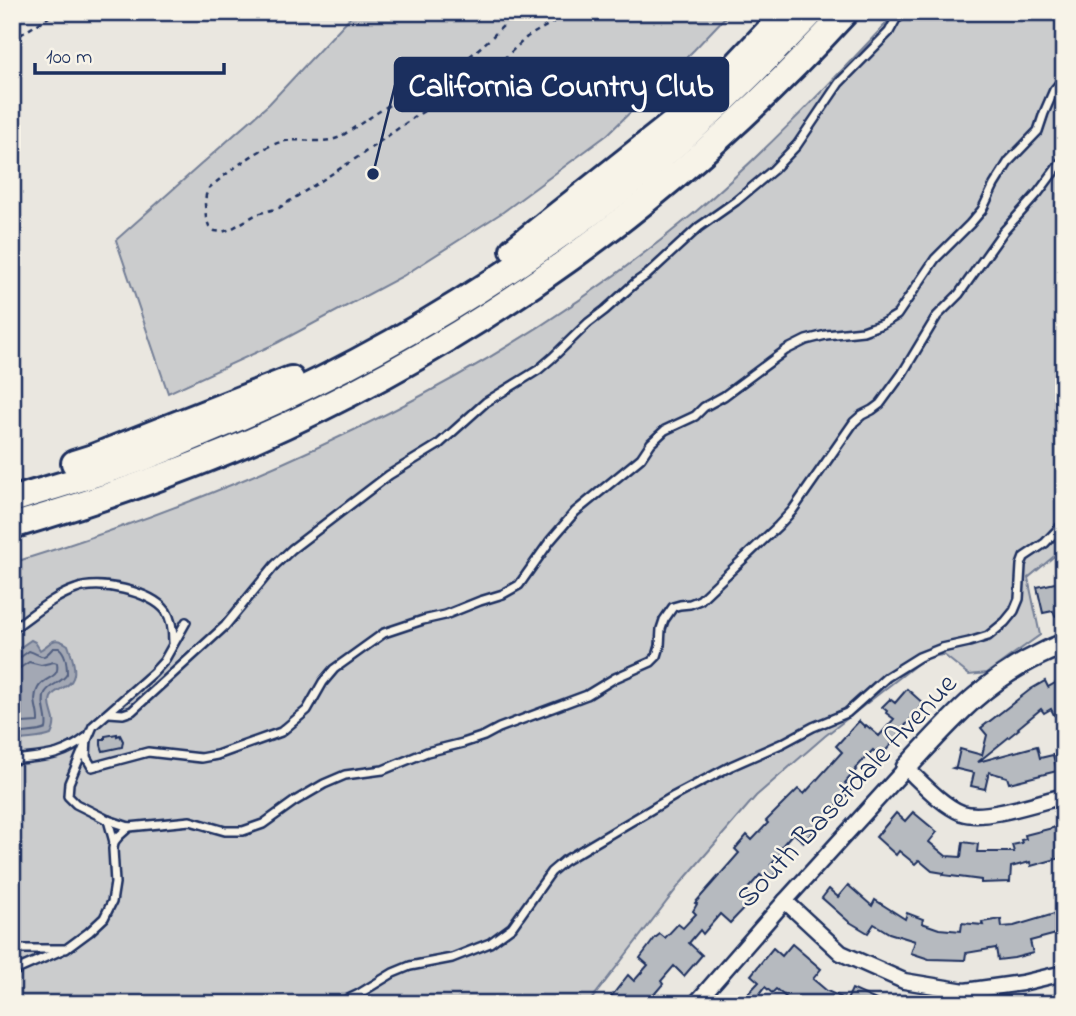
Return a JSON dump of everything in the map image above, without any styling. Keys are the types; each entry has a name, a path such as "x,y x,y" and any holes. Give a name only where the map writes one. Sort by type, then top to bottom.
{"highway":[{"path":"12,483 93,457 294,378 402,320 511,251 707,96 786,12"},
{"path":"12,500 144,458 251,414 369,356 494,282 642,173 761,66 813,12"},
{"path":"12,513 108,484 181,457 331,390 449,325 578,239 680,157 744,100 828,12"},
{"path":"12,526 130,489 250,442 371,383 462,331 565,263 655,194 745,115 846,12"}],"street":[{"name":"South Basetdale Avenue","path":"695,1004 956,714 987,686 1018,665 1064,644"},
{"path":"906,768 940,799 962,813 989,815 1064,796"},
{"path":"785,901 841,953 904,981 965,991 1022,983 1064,973"}],"lane":[{"path":"109,713 123,714 132,711 225,626 275,565 292,549 389,475 438,445 486,402 537,370 699,227 773,170 797,145 839,83 889,32 896,19 906,12"},
{"path":"87,737 86,757 92,767 148,752 201,758 239,748 281,732 294,722 307,710 334,669 384,633 445,615 503,594 519,585 550,541 575,512 641,458 651,443 665,430 695,416 786,350 806,340 863,331 897,315 935,259 982,210 993,185 1009,161 1038,131 1054,90 1064,78"},
{"path":"186,622 164,661 93,726 87,737 69,783 68,796 76,804 108,820 130,827 190,821 225,831 243,831 263,824 295,801 345,775 383,770 427,752 484,736 587,695 615,678 651,662 657,656 664,620 673,607 700,600 792,510 854,422 880,404 902,374 937,316 959,294 1003,232 1038,193 1064,158"},
{"path":"338,1004 410,966 452,958 490,943 512,928 551,872 564,861 730,766 847,713 887,677 919,657 988,636 1014,611 1019,599 1024,557 1045,543 1064,523"},
{"path":"12,629 62,595 87,585 101,586 134,592 158,603 172,623 173,643"},
{"path":"12,760 60,754 87,737"},
{"path":"12,972 66,949 104,918 112,902 115,883 114,842 108,820"},
{"path":"114,842 130,827"},
{"path":"12,949 66,949"},
{"path":"203,1004 253,1004"}],"path":[{"path":"12,40 57,12"},
{"path":"517,12 452,72 423,89 403,96 340,137 323,141 282,142 251,157 209,188 205,204 209,226 222,232 257,214 292,201 413,118 496,66 527,37 571,12"}],"shaded area":[{"path":"355,12 730,12 607,135 503,212 403,276 277,343 168,393 116,240 269,104"},
{"path":"897,12 1064,12 1064,548 1028,578 1040,635 987,673 969,675 944,655 926,657 825,736 756,796 681,883 588,1004 12,1004 12,563 194,500 283,463 370,422 455,377 538,328 617,273 693,214 798,116"}],"water":[{"path":"31,640 40,650 56,640 68,645 74,674 68,685 51,697 54,725 51,735 12,742 12,657"}],"building":[{"path":"1064,581 1064,614 1055,616 1053,611 1043,613 1037,587"},
{"path":"1064,678 1064,710 1054,715 1051,709 1044,713 1041,709 978,762 1037,746 1040,758 1053,755 1057,771 1009,783 1007,777 989,772 985,789 971,786 974,773 953,768 956,767 960,749 982,755 987,735 981,728 1031,689 1045,681 1048,687"},
{"path":"907,689 924,704 904,727 906,728 880,757 873,750 855,769 845,783 852,789 804,842 793,833 771,865 778,871 768,882 760,875 745,892 753,899 730,923 720,914 703,934 700,930 689,943 702,955 684,976 674,966 651,998 658,1004 611,1004 611,997 628,975 634,981 648,965 640,958 655,938 660,934 665,938 678,924 683,928 696,914 693,911 697,904 695,903 739,853 735,849 747,835 752,840 768,823 766,821 798,789 804,794 842,752 836,746 859,721 879,736 894,719 882,707 890,699 895,703"},
{"path":"117,734 123,741 122,747 103,751 101,739"},
{"path":"913,812 937,832 929,842 946,856 961,857 963,842 978,844 977,852 1014,852 1012,845 1022,843 1021,840 1026,839 1025,835 1064,825 1064,857 1031,866 1030,862 1011,867 1010,882 981,883 981,880 943,875 944,873 932,871 919,860 915,864 899,851 896,855 876,837 896,813 905,821"},
{"path":"848,885 872,906 875,900 905,919 907,913 923,919 922,923 939,929 961,931 962,923 983,925 982,922 1001,919 1002,927 1014,926 1064,911 1064,932 1030,941 1033,953 1014,958 998,960 996,948 966,953 965,960 929,959 911,953 915,941 889,933 874,924 868,933 848,921 822,898 829,889 838,897"},
{"path":"792,944 821,969 813,979 827,991 847,1000 852,989 885,1004 811,1004 803,998 798,1004 794,1004 776,989 772,993 765,987 752,1004 738,1004 759,982 751,975 773,948 782,956"}],"place":[{"name":"California Country Club","path":"373,174"}]}
